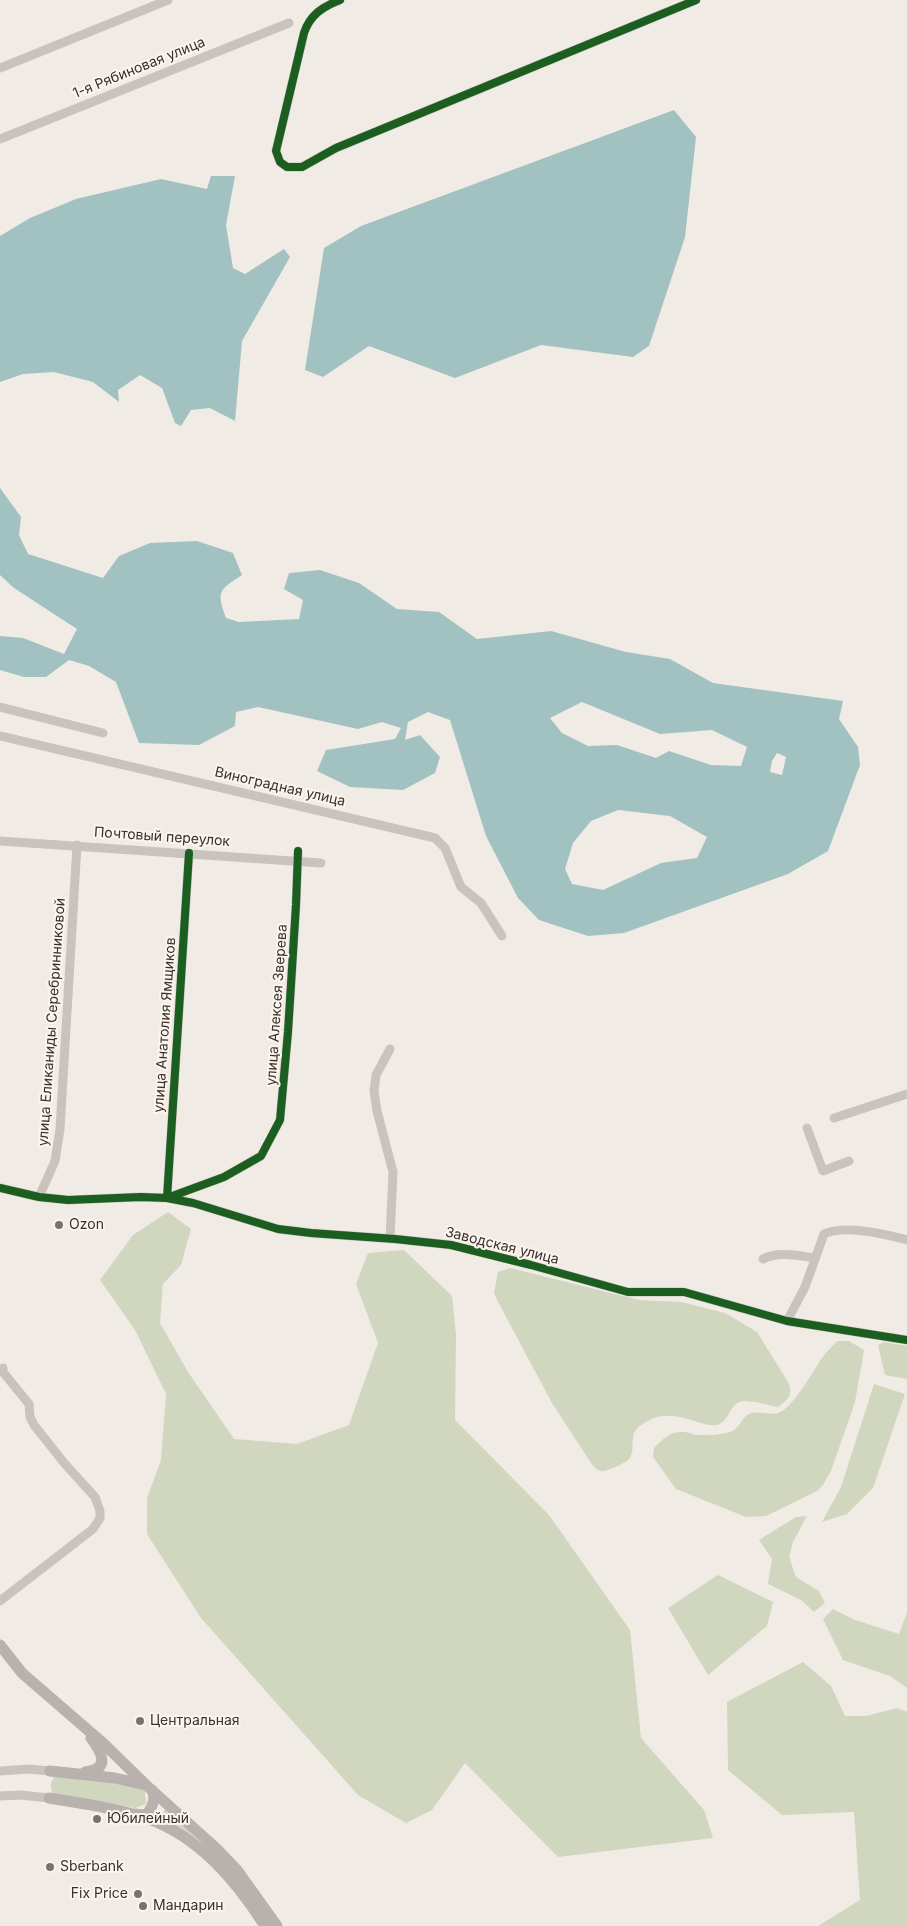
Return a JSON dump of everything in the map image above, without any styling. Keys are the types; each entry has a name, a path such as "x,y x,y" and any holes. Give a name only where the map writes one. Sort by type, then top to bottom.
{"main road":[{"path":"0,1645 22,1673 114,1754 199,1832 237,1870 277,1926"},
{"path":"63,1772 95,1771 101,1766 103,1760 101,1752 79,1723"},
{"path":"49,1798 143,1815 148,1813 154,1802 154,1795 149,1787 115,1778 50,1771"},
{"path":"124,1812 148,1819 188,1840 228,1876 265,1926"}],"street":[{"path":"0,68 168,0"},
{"path":"340,0 328,4 314,14 309,19 304,33 276,151 280,162 287,168 302,167 336,148 696,0"},
{"name":"1-я Рябиновая улица","path":"0,139 289,22"},
{"path":"0,707 103,733"},
{"name":"Виноградная улица","path":"0,736 435,838 445,848 461,887 480,904 502,936"},
{"name":"Почтовый переулок","path":"0,841 321,863"},
{"name":"улица Еликаниды Серебринниковой","path":"39,1197 54,1161 60,1129 78,845"},
{"name":"улица Алексея Зверева","path":"167,1198 224,1177 261,1156 282,1115 296,915 298,851"},
{"name":"улица Анатолия Ямщиков","path":"167,1198 189,853"},
{"path":"390,1049 376,1075 374,1091 377,1111 394,1172 390,1239"},
{"path":"834,1118 907,1094"},
{"path":"807,1128 823,1171 850,1160"},
{"name":"Заводская улица","path":"0,1188 39,1197 73,1201 141,1197 167,1198 216,1210 278,1229 311,1234 436,1243 474,1250 628,1292 640,1294 678,1292 691,1294 788,1321 907,1340"},
{"path":"788,1321 805,1287 822,1235 832,1230 859,1231 907,1240"},
{"path":"763,1259 780,1255 815,1258"},
{"path":"0,1601 93,1529 100,1518 100,1510 95,1497 64,1464 31,1422 29,1404 3,1372 3,1368"},
{"path":"0,1771 29,1769 50,1771"},
{"path":"0,1796 20,1795 49,1798"}],"green space":[{"path":"168,1212 191,1229 181,1265 163,1284 160,1323 188,1372 234,1439 297,1444 349,1425 378,1343 356,1284 368,1253 404,1250 452,1296 456,1335 455,1420 549,1515 630,1630 641,1738 704,1810 713,1838 558,1857 465,1763 432,1810 406,1823 358,1795 201,1618 147,1534 147,1498 161,1460 166,1394 135,1330 100,1280 133,1235"},
{"path":"510,1268 639,1300 681,1302 725,1313 757,1332 788,1382 790,1394 785,1402 778,1407 753,1402 739,1402 732,1408 725,1420 717,1425 707,1425 675,1416 654,1418 636,1429 633,1437 632,1454 628,1460 609,1470 599,1470 591,1463 552,1403 497,1300 494,1293 498,1272"},
{"path":"837,1341 849,1341 864,1350 855,1402 831,1471 819,1490 766,1516 746,1517 676,1489 653,1457 654,1448 659,1443 676,1432 699,1435 726,1433 737,1428 748,1414 775,1414 782,1411 793,1401 824,1355"},
{"path":"884,1342 907,1346 907,1379 885,1375 878,1345"},
{"path":"874,1384 905,1394 873,1488 847,1514 822,1522 841,1487"},
{"path":"807,1516 793,1542 789,1557 796,1577 819,1591 825,1603 814,1612 801,1600 768,1584 772,1559 759,1540 796,1517"},
{"path":"718,1575 773,1602 767,1626 708,1675 668,1608"},
{"path":"833,1609 855,1620 899,1634 907,1613 907,1688 890,1676 843,1660 823,1619"},
{"path":"803,1662 831,1686 845,1716 866,1716 897,1708 907,1712 907,1926 818,1926 860,1900 854,1812 782,1815 728,1770 727,1702"},
{"path":"56,1775 136,1786 145,1791 146,1804 135,1808 54,1795 51,1784"},
{"path":"167,1806 224,1862 159,1819"}],"water":[{"path":"674,110 696,137 685,237 649,346 633,357 541,345 455,378 369,346 323,377 305,370 324,248 361,226"},
{"path":"211,176 235,176 226,225 233,268 245,274 284,249 290,257 242,341 235,421 210,408 191,410 181,426 175,423 162,388 140,375 118,390 119,402 93,382 54,372 23,374 0,382 0,236 30,218 76,199 161,179 207,189"},
{"path":"0,488 21,517 19,535 28,554 103,578 119,556 150,543 197,541 233,553 242,575 224,588 221,602 226,618 239,622 299,619 303,600 284,589 289,573 320,570 359,583 397,609 439,612 477,639 551,631 626,652 670,659 713,683 843,701 839,719 858,747 860,765 828,851 788,874 624,933 588,936 539,920 518,898 486,836 450,720 428,712 408,722 405,740 420,735 440,757 435,773 403,790 350,787 317,771 326,750 395,739 401,728 382,722 358,729 258,707 236,712 235,726 199,745 139,743 116,682 89,666 69,660 46,677 24,677 0,670 0,636 23,638 64,654 77,629 14,588 0,575","holes":["582,702 660,734 712,730 747,747 741,766 711,765 669,751 656,758 617,745 588,746 562,733 550,718","777,753 786,757 782,775 770,772 772,761","618,810 670,816 707,837 697,858 661,863 603,890 572,884 565,869 573,843 591,821"]}],"cycle path":[{"path":"340,0 313,16 304,33 276,151 280,162 287,167 302,167 336,148 696,0"},
{"path":"189,853 167,1198 224,1177 261,1156 280,1120 288,1032 298,851"},
{"path":"0,1188 39,1197 68,1200 141,1197 167,1198 193,1203 278,1229 451,1245 628,1292 684,1292 787,1321 907,1340"}],"place":[{"name":"Ozon","path":"59,1225"},
{"name":"Центральная","path":"140,1721"},
{"name":"Юбилейный","path":"97,1819"},
{"name":"Sberbank","path":"50,1867"},
{"name":"Fix Price","path":"138,1894"},
{"name":"Мандарин","path":"143,1906"}]}
